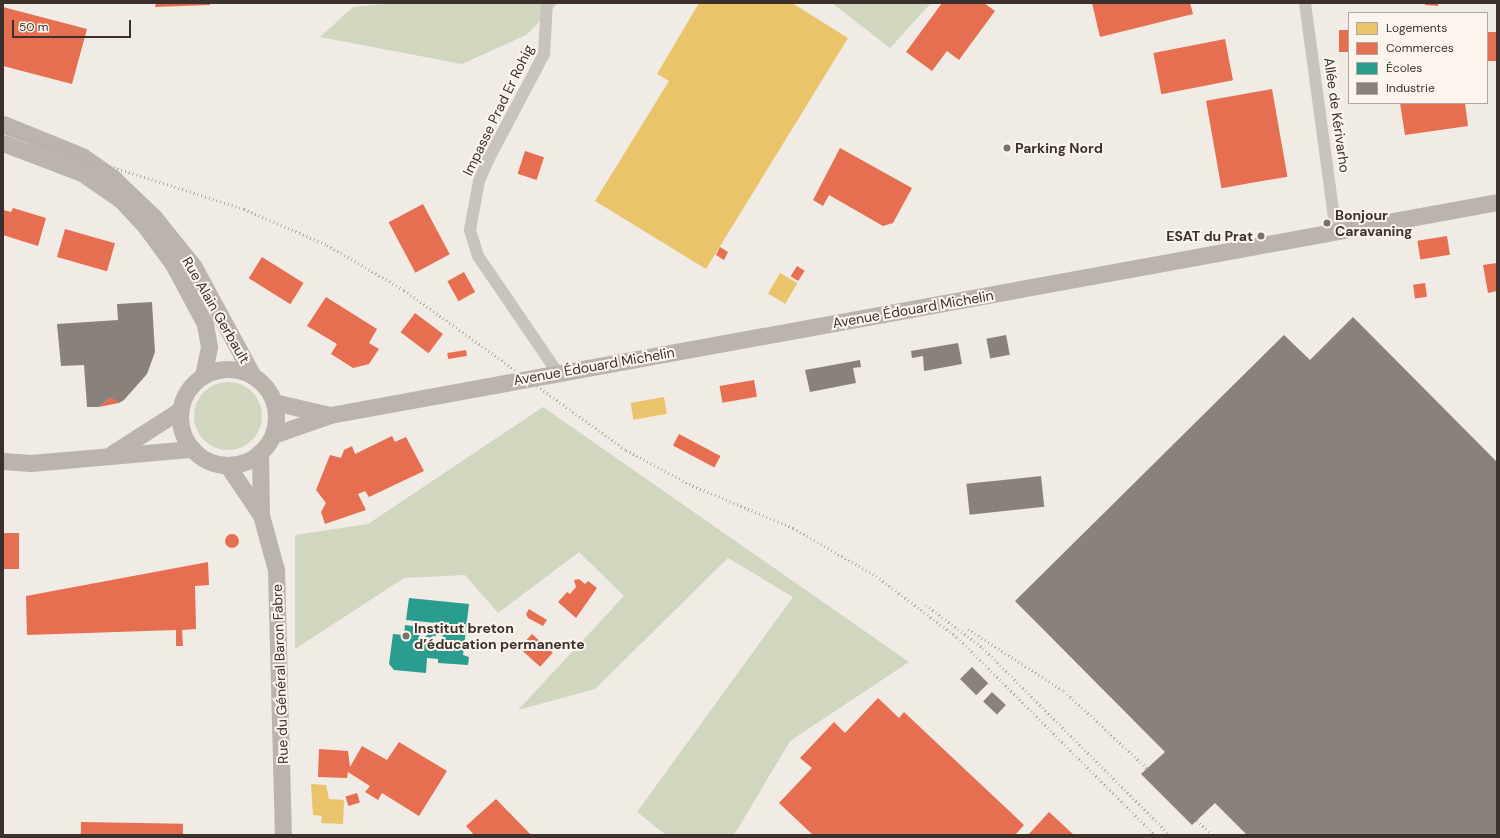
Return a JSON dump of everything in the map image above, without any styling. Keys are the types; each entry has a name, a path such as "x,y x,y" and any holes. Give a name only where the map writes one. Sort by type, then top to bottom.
{"main road":[{"name":"Rue Alain Gerbault","path":"3,124 82,156 113,178 154,217 194,267 253,376"},
{"name":"Rue Alain Gerbault","path":"3,143 82,174 121,200 145,226 173,264 205,324 209,347 202,376"},
{"name":"Avenue Édouard Michelin","path":"273,435 330,415 557,372 1497,202"},
{"path":"228,369 253,376 274,402 276,418 273,435 260,452 239,464 227,465 208,460 192,449 180,424 180,410 188,390 202,376 228,369"},
{"name":"Avenue Édouard Michelin","path":"274,402 330,415"},
{"path":"111,455 180,410"},
{"path":"3,461 31,463 192,449"},
{"name":"Rue du Général Baron Fabre","path":"260,452 261,515 276,570 283,835"},
{"name":"Rue du Général Baron Fabre","path":"227,465 261,515"}],"street":[{"name":"Impasse Prad Er Rohig","path":"547,3 544,54 488,160 479,181 470,230 478,256 557,372"},
{"name":"Allée de Kérivarho","path":"1305,3 1336,232"}],"green space":[{"path":"395,3 558,3 526,35 462,64 320,37 353,7"},
{"path":"832,3 931,3 890,48"},
{"path":"221,382 235,382 247,387 257,397 262,409 262,423 257,435 247,445 235,450 221,450 209,445 199,435 194,423 194,409 199,397 209,387"},
{"path":"543,407 909,662 790,741 734,835 666,835 637,812 793,597 728,558 595,689 518,710 624,596 579,552 498,613 465,575 404,578 295,649 295,535 368,524"}],"building: Logements":[{"path":"699,3 792,3 848,38 706,269 595,201 669,81 657,74"},
{"path":"780,273 797,283 785,304 768,294"},
{"path":"664,397 667,414 633,420 631,403"},
{"path":"311,784 326,785 329,799 344,800 343,824 321,823 322,816 313,815"}],"building: Commerces":[{"path":"156,3 210,3 210,5 155,7"},
{"path":"942,3 984,3 995,11 959,60 947,51 932,71 906,52"},
{"path":"1092,3 1190,3 1193,14 1100,37"},
{"path":"1425,3 1438,3 1438,6 1425,5"},
{"path":"3,7 87,29 72,84 3,66"},
{"path":"1339,30 1348,30 1348,52 1339,52"},
{"path":"1488,32 1497,32 1497,61 1488,61"},
{"path":"1225,39 1233,80 1161,94 1153,53"},
{"path":"1272,89 1287,177 1221,188 1206,101"},
{"path":"1400,104 1465,104 1468,126 1405,135"},
{"path":"840,148 912,188 893,223 883,226 829,195 823,206 813,200"},
{"path":"525,151 544,157 537,180 518,174"},
{"path":"423,204 450,254 415,273 389,222"},
{"path":"13,208 46,218 38,246 3,235 3,210 11,212"},
{"path":"65,229 115,243 107,271 57,257"},
{"path":"1447,236 1450,255 1420,259 1417,241"},
{"path":"720,247 728,252 724,260 716,255"},
{"path":"262,257 304,283 290,304 249,278"},
{"path":"1497,263 1497,291 1488,293 1483,265"},
{"path":"797,266 805,271 798,281 791,276"},
{"path":"464,272 475,292 459,301 447,281"},
{"path":"1425,283 1427,297 1415,299 1413,285"},
{"path":"326,297 377,329 369,343 379,349 369,364 353,368 331,354 337,344 307,326"},
{"path":"415,313 443,334 429,353 401,332"},
{"path":"466,350 467,356 448,359 447,353"},
{"path":"754,380 757,397 722,403 720,386"},
{"path":"115,396 119,403 99,407 111,397"},
{"path":"679,434 720,456 714,468 673,445"},
{"path":"392,436 395,442 406,437 424,471 369,497 365,491 358,494 366,510 325,524 321,512 326,503 316,490 330,455 341,458 344,450 352,446 355,454"},
{"path":"3,533 19,533 19,569 3,569"},
{"path":"229,534 235,534 239,538 239,544 235,548 229,548 225,544 225,538"},
{"path":"208,562 209,585 195,586 196,629 182,630 183,646 176,646 176,630 27,635 26,596"},
{"path":"579,579 585,584 588,581 597,588 576,618 558,602 567,592 570,594 576,587 574,580"},
{"path":"529,609 547,620 543,626 528,618 526,614"},
{"path":"532,634 553,653 540,667 519,648"},
{"path":"878,698 899,718 904,712 1024,825 1015,835 813,835 779,803 812,768 800,758 834,722 845,733"},
{"path":"399,742 447,771 419,816 382,793 378,800 365,792 370,786 348,772 347,778 318,777 319,749 348,751 350,767 362,746 387,760"},
{"path":"357,793 360,803 348,806 346,797"},
{"path":"496,799 531,835 474,835 466,826"},
{"path":"1049,812 1074,835 1028,835"},
{"path":"81,822 183,824 183,835 81,835"}],"building: Écoles":[{"name":"Institut breton d’éducation permanente","path":"409,598 469,604 463,655 469,657 468,665 438,663 438,659 427,658 426,673 394,670 389,664 393,634 404,635 405,625 421,627 419,637 424,638 436,627 436,623 406,620","holes":["439,633 443,633 442,647 430,646 430,640"]}],"building: Industrie":[{"path":"152,302 155,352 147,374 124,400 119,403 111,397 99,407 87,407 84,365 61,366 57,324 118,320 117,304"},
{"path":"1353,317 1497,462 1497,835 1247,835 1215,803 1192,825 1141,774 1165,752 1015,601 1284,335 1310,360"},
{"path":"1006,335 1010,355 990,358 986,339"},
{"path":"958,343 962,364 924,371 923,356 912,358 911,351"},
{"path":"860,360 861,367 853,368 856,383 810,392 805,370"},
{"path":"1041,476 1044,507 970,515 966,484"},
{"path":"972,667 988,683 976,695 960,679"},
{"path":"992,692 1006,705 997,714 983,702"}],"railway":[{"path":"3,132 244,209 327,245 404,290 626,450 689,484 793,528 876,576 957,637 1155,835"},
{"path":"926,605 983,648 1170,835"},
{"path":"968,629 1064,691 1147,768"},
{"path":"1197,820 1212,835"}],"place":[{"name":"Parking Nord","path":"1007,148"},
{"name":"Bonjour Caravaning","path":"1327,223"},
{"name":"ESAT du Prat","path":"1261,236"},
{"name":"Institut breton d’éducation permanente","path":"406,636"}]}
